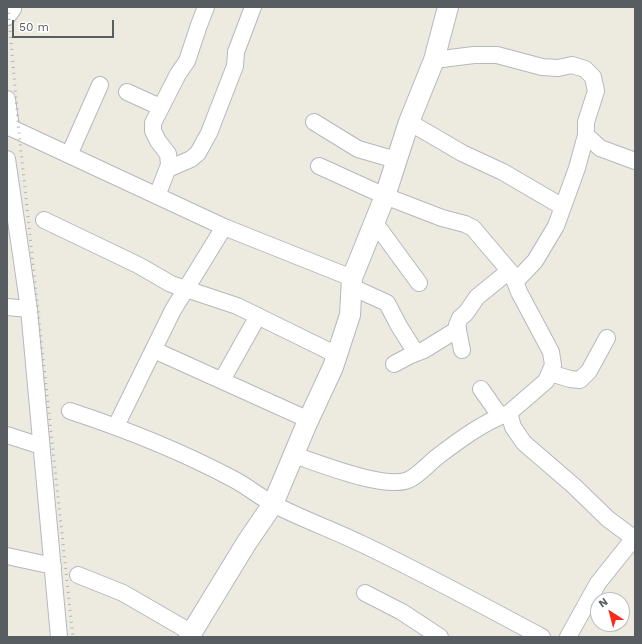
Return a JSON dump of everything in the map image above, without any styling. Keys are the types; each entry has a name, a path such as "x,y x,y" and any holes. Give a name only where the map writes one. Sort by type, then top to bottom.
{"street":[{"path":"7,17 13,7"},
{"path":"157,196 169,165 168,154 158,141 153,131 153,123 178,74 188,61 198,25 206,7"},
{"path":"168,169 191,159 198,152 209,133 235,66 236,52 253,7"},
{"path":"78,575 123,593 190,635 247,542 273,504 337,355 350,315 352,282 385,196 409,122 434,60 445,8"},
{"path":"434,60 474,55 497,55 542,66 558,68 572,65 585,69 593,77 596,91 586,122 586,135 577,168 556,226 535,261 512,277 477,297 466,313 460,318 457,325 462,350"},
{"path":"69,155 100,85"},
{"path":"127,92 160,107"},
{"path":"7,99 9,127 224,227 352,282 387,303 398,326 416,353"},
{"path":"314,122 358,149 396,160"},
{"path":"409,122 462,153 503,172 563,207"},
{"path":"586,135 600,148 635,161"},
{"path":"7,159 29,309 59,637"},
{"path":"294,454 341,471 374,480 392,482 408,480 475,430 505,415 546,381 553,365 551,352 512,277 473,228 385,196 319,166"},
{"path":"44,220 138,265 171,284 237,306 337,355"},
{"path":"374,223 420,283"},
{"path":"116,426 174,310 224,227"},
{"path":"7,307 29,309"},
{"path":"222,380 258,316"},
{"path":"394,364 424,350 458,329"},
{"path":"550,373 570,379 580,380 589,371 607,338"},
{"path":"154,350 308,420"},
{"path":"481,389 505,415 524,443 574,486 608,519 634,538 598,583 568,637"},
{"path":"70,410 165,445 236,480 273,504 343,534 413,568 542,637"},
{"path":"7,435 42,446"},
{"path":"7,556 53,566"},
{"path":"365,593 402,612 438,636"}],"railway":[{"path":"8,7 19,133 73,637"}]}
